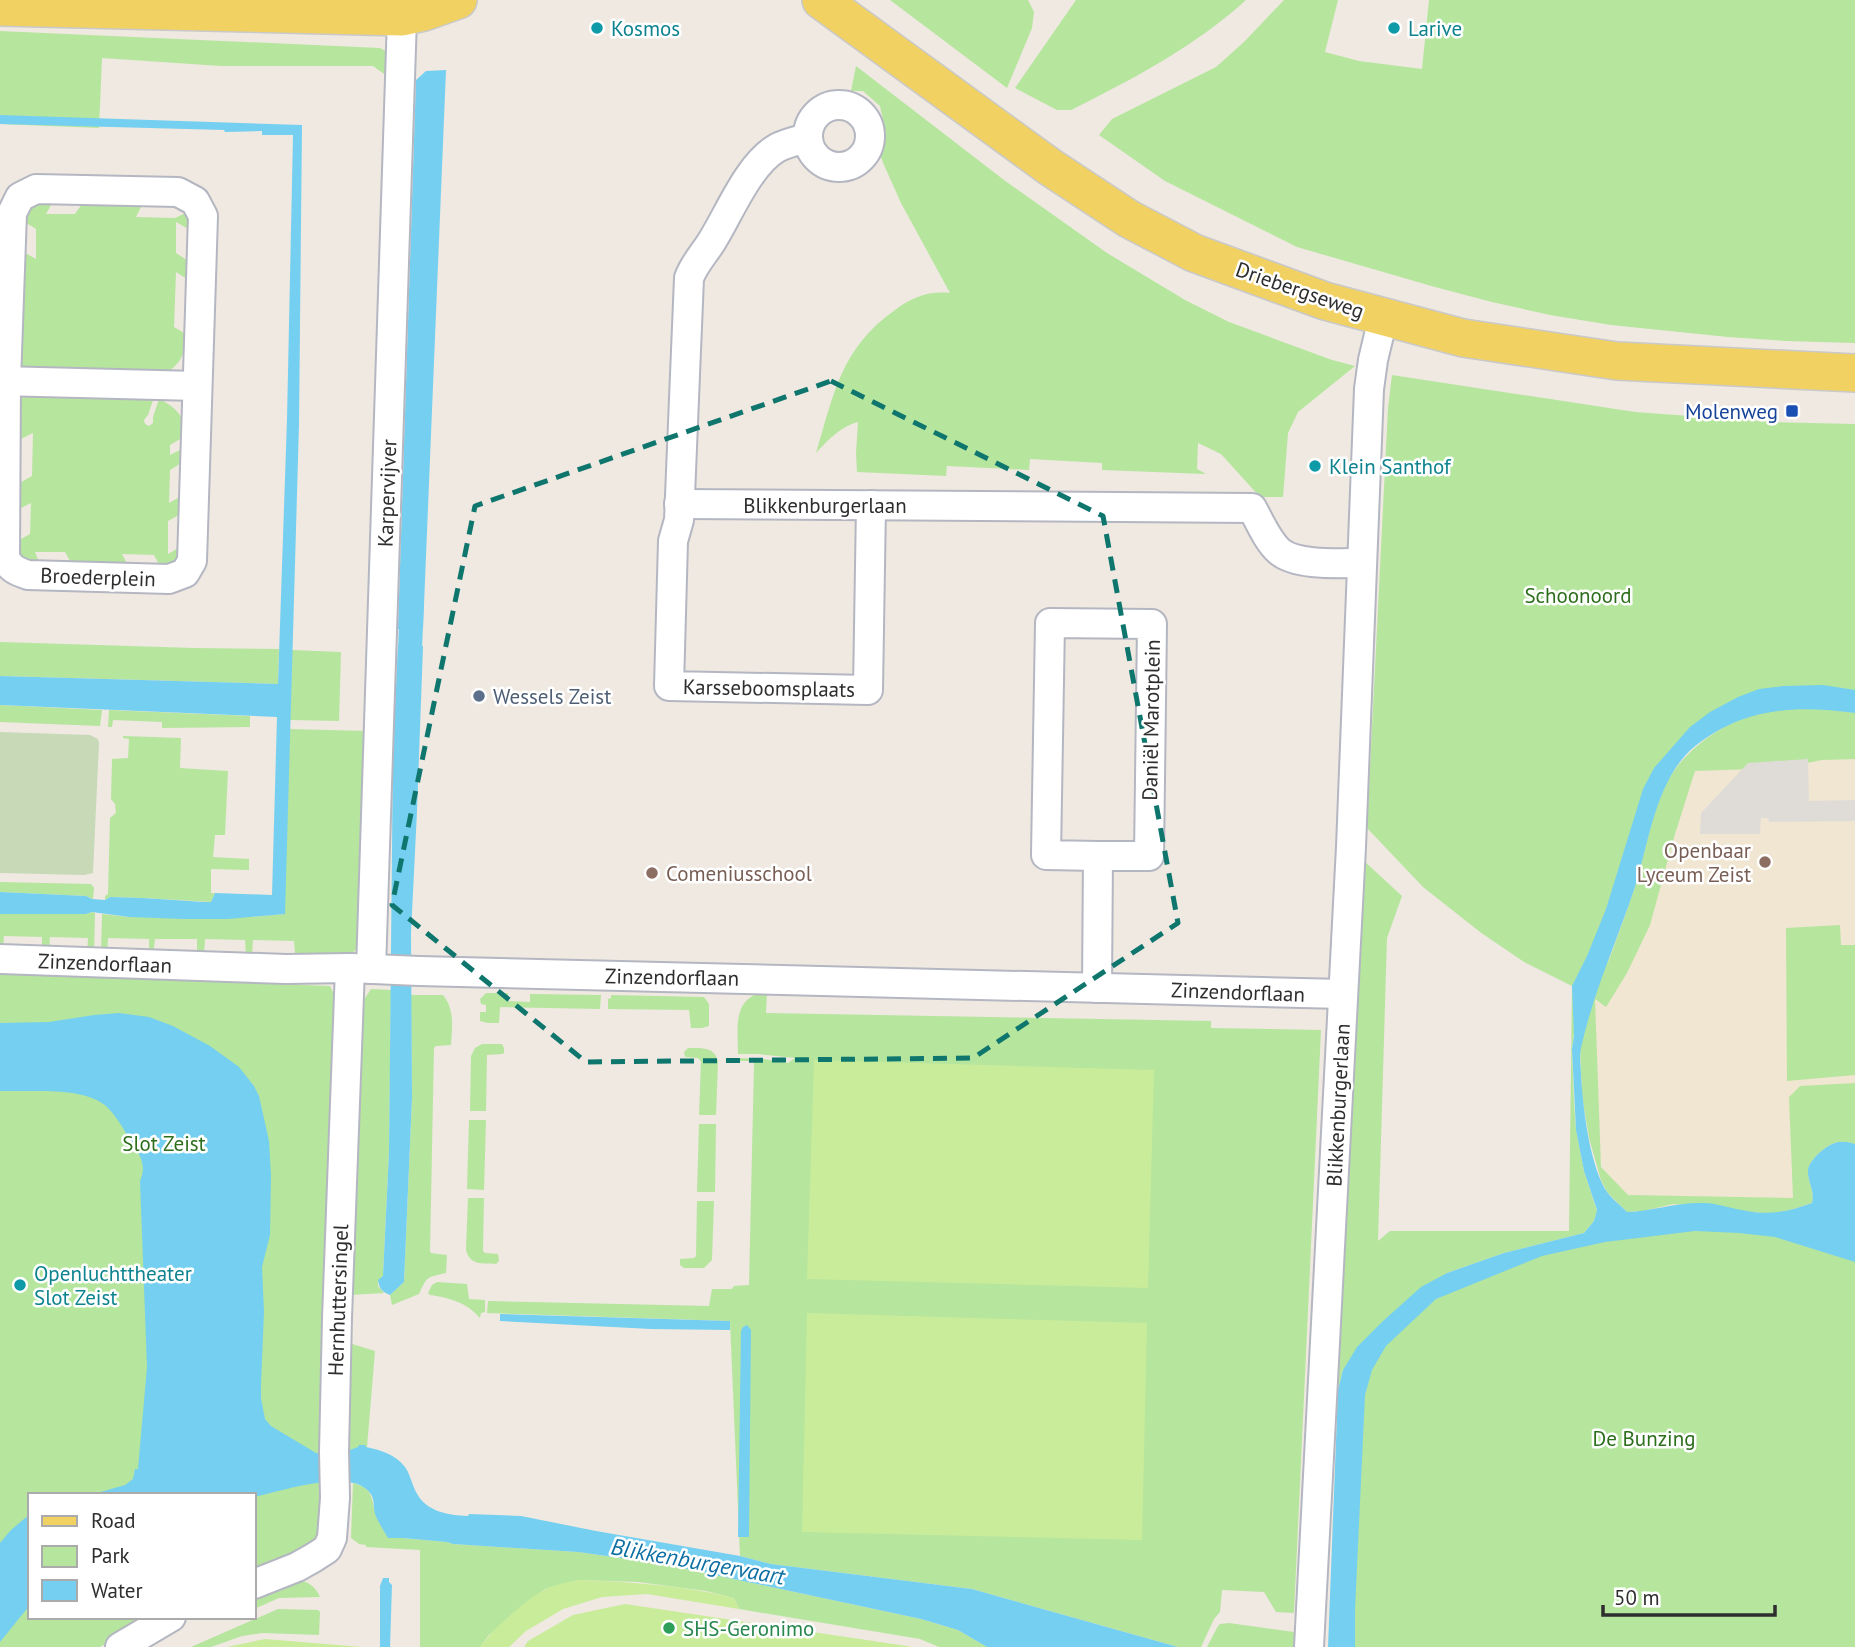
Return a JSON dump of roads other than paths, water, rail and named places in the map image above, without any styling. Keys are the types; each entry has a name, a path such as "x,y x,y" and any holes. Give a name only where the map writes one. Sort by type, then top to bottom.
{"main road":[{"path":"0,7 402,17 458,0"},
{"name":"Driebergseweg","path":"821,0 1038,159 1129,219 1194,253 1325,301 1463,338 1617,361 1855,373"}],"street":[{"name":"Karpervijver","path":"367,969 382,634 402,17"},
{"path":"680,504 691,271 714,239 732,204 761,161 774,149 807,138"},
{"name":"Broederplein","path":"36,189 178,192 195,201 203,216 197,386 192,561 185,573 169,579 28,575 9,566 4,548 3,381 12,213 20,197 36,189"},
{"name":"Blikkenburgerlaan","path":"1309,1647 1351,847 1369,390 1383,318"},
{"path":"3,381 197,386"},
{"name":"Blikkenburgerlaan","path":"680,504 1252,508 1281,553 1296,559 1317,562 1362,563"},
{"name":"Karsseboomsplaats","path":"680,504 673,541 669,686 868,690 871,505"},
{"name":"Daniël Marotplein","path":"1050,624 1152,624 1149,856 1098,856 1046,855 1050,624"},
{"path":"1097,988 1098,856"},
{"name":"Zinzendorflaan","path":"0,959 286,969 1343,994"},
{"name":"Hernhuttersingel","path":"256,1583 297,1567 327,1549 332,1538 338,1292 367,969"},
{"path":"120,1647 168,1619"}],"water":[{"path":"446,70 423,629 398,629 416,80 426,71"},
{"path":"0,115 302,125 299,424 285,914 228,919 184,919 129,917 92,912 0,914 0,892 86,896 105,900 110,897 204,902 211,902 215,893 272,895 277,717 0,705 0,676 278,684 293,135 262,135 262,131 0,124"},
{"path":"398,646 423,646 411,933 412,1098 404,1282 390,1295 381,1289 378,1280 383,1276 389,1152 393,747"},
{"path":"1823,685 1855,690 1855,713 1811,709 1770,712 1751,717 1713,734 1681,760 1662,793 1635,887 1592,1007 1580,1062 1585,1118 1599,1177 1612,1198 1627,1212 1694,1203 1761,1213 1794,1209 1812,1203 1808,1170 1816,1156 1834,1143 1855,1144 1855,1262 1775,1237 1695,1231 1605,1242 1542,1256 1436,1299 1386,1346 1372,1370 1365,1395 1355,1647 1328,1647 1338,1390 1343,1370 1357,1347 1421,1287 1447,1273 1504,1253 1584,1233 1594,1221 1597,1210 1584,1171 1576,1130 1572,986 1606,909 1643,789 1654,768 1690,727 1710,712 1759,689"},
{"name":"Blikkenburgervaart","path":"119,1013 149,1017 173,1026 210,1046 239,1067 254,1086 259,1096 269,1141 271,1176 270,1235 262,1267 264,1312 261,1398 265,1419 271,1426 316,1453 340,1453 365,1445 387,1453 405,1467 420,1499 445,1513 521,1516 771,1564 972,1589 1178,1647 987,1647 958,1630 921,1619 664,1564 578,1552 388,1538 375,1514 370,1493 361,1486 348,1482 315,1483 256,1497 256,1493 97,1493 125,1485 133,1479 135,1469 138,1469 147,1367 140,1181 142,1160 116,1118 106,1106 96,1100 84,1095 56,1091 0,1091 0,1023 49,1022"},
{"path":"500,1314 730,1321 730,1330 500,1321"},
{"path":"747,1325 751,1330 749,1537 738,1537 741,1331"},
{"path":"28,1516 28,1607 0,1642 0,1543"},
{"path":"383,1578 389,1578 392,1585 390,1647 380,1647 380,1586"}],"waterway":[{"path":"409,678 412,596"}],"place":[{"name":"Kosmos","path":"597,28"},
{"name":"Larive","path":"1394,28"},
{"name":"Molenweg","path":"1792,411"},
{"name":"Klein Santhof","path":"1315,466"},
{"name":"Wessels Zeist","path":"479,696"},
{"name":"Openbaar Lyceum Zeist","path":"1765,862"},
{"name":"Comeniusschool","path":"652,873"},
{"name":"Openluchttheater Slot Zeist","path":"20,1285"},
{"name":"SHS-Geronimo","path":"669,1628"}],"park label":[{"name":"Schoonoord","path":"1578,595"},
{"name":"Slot Zeist","path":"164,1143"},
{"name":"De Bunzing","path":"1644,1438"}]}
